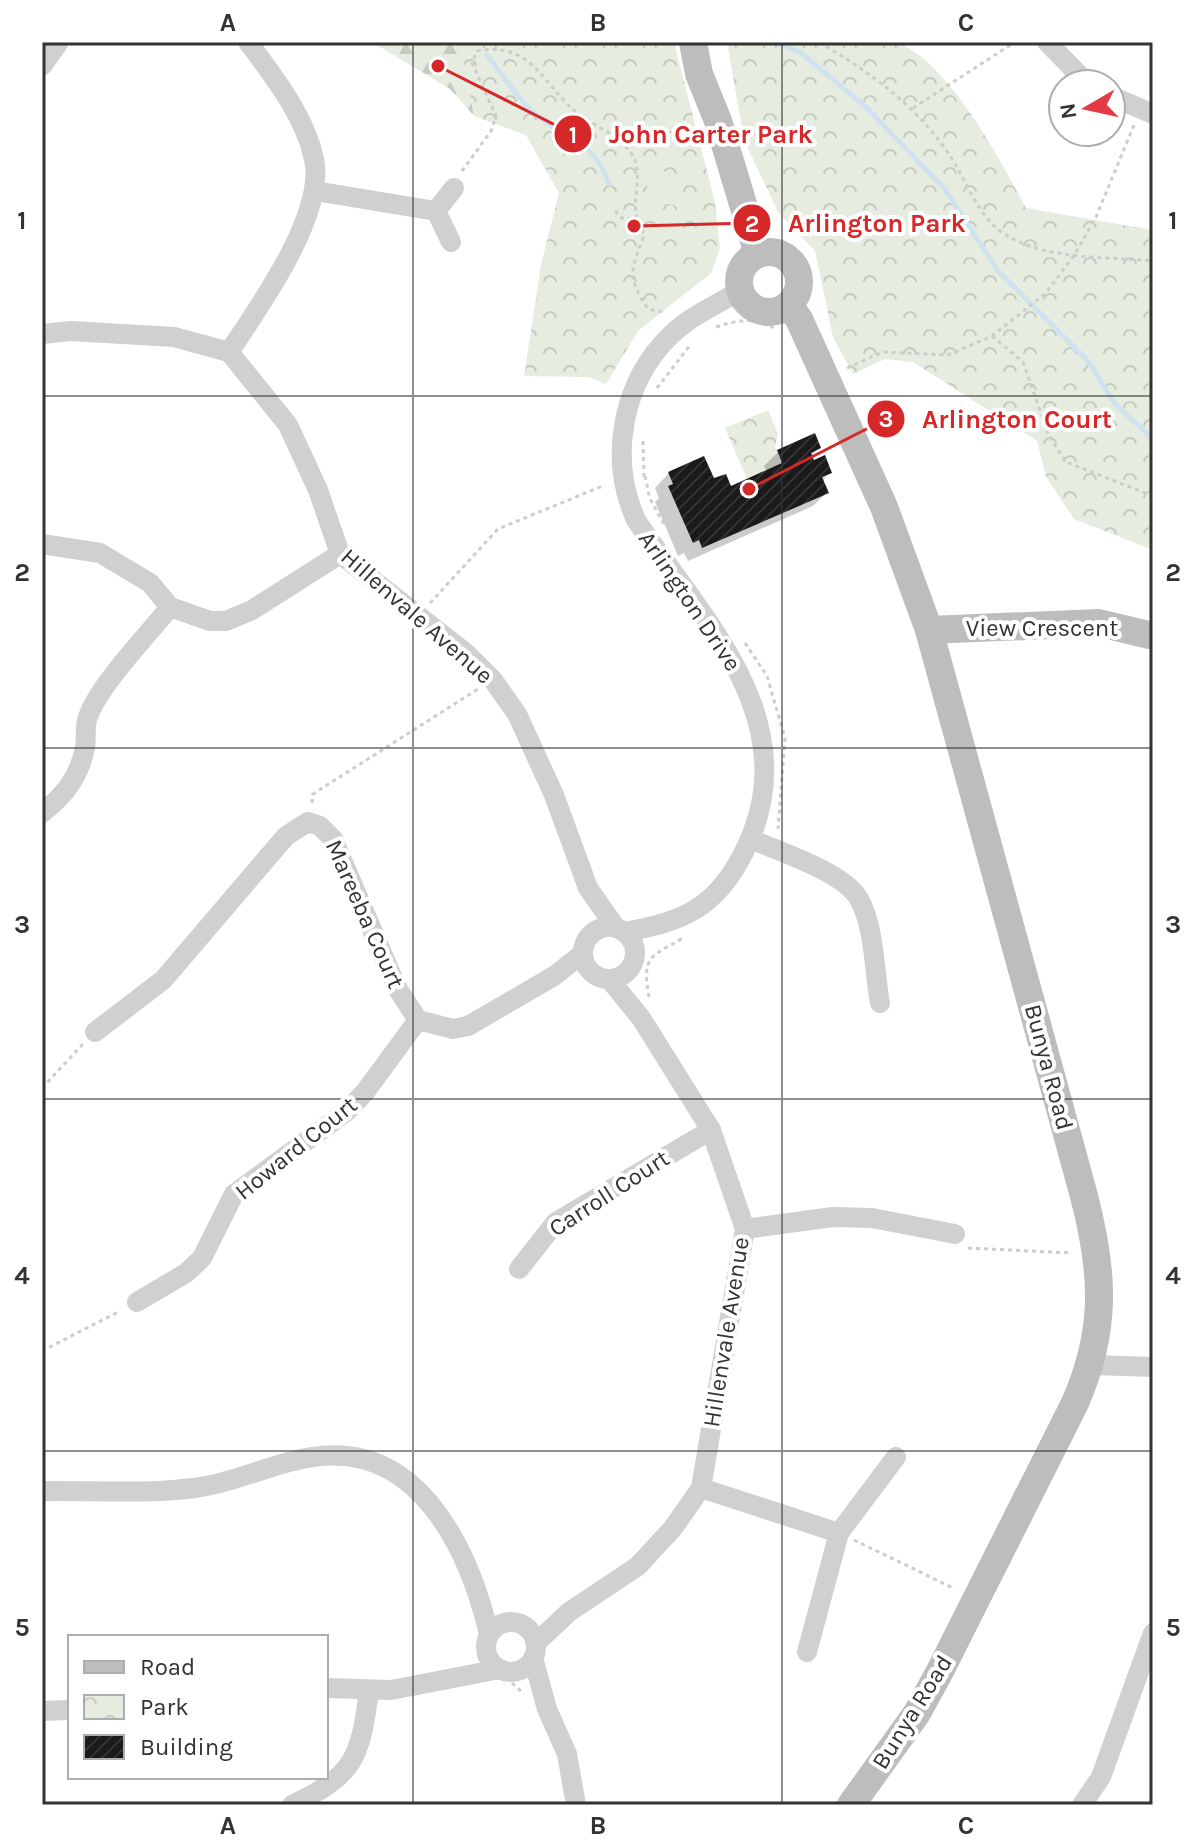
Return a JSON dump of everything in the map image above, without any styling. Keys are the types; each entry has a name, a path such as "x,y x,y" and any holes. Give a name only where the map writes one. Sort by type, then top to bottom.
{"street":[{"path":"42,66 59,42"},
{"path":"42,334 71,331 174,337 229,352 304,223 315,191 315,161 303,124 248,42"},
{"path":"693,42 699,74 718,121 758,254"},
{"path":"706,42 718,121"},
{"path":"1047,42 1072,68"},
{"path":"1127,103 1146,112"},
{"path":"436,211 454,188"},
{"path":"315,191 436,211"},
{"path":"436,211 451,242"},
{"path":"777,253 793,263 797,271 799,290 784,318 780,311 760,312 744,300 740,291 740,273 750,258 758,254 777,253"},
{"name":"Arlington Drive","path":"632,963 678,930 692,913 716,894 751,839 764,794 765,760 760,720 741,675 636,520 627,501 621,453 625,418 634,386 652,357 673,333 740,291"},
{"name":"Bunya Road","path":"784,318 799,319 884,507 929,630 1092,1227 1101,1281 1092,1365 1019,1518 939,1673 917,1713 851,1805"},
{"name":"Hillenvale Avenue","path":"229,352 288,425 318,490 340,554 417,618 466,653 493,680 517,714 554,795 588,888 620,930"},
{"path":"42,544 76,547 113,560 150,583 170,607 210,621 226,621 252,610 340,554"},
{"path":"42,813 63,796 75,780 85,747 87,718 101,694 170,607"},
{"name":"View Crescent","path":"929,630 1099,623 1153,636"},
{"name":"Mareeba Court","path":"95,1032 163,980 286,836 308,822 320,826 333,839 397,988 418,1020"},
{"path":"751,839 838,878 858,897 866,916 880,1003"},
{"name":"Hillenvale Avenue","path":"587,953 588,888"},
{"path":"418,1020 453,1029 468,1026 587,953 602,928 620,930 631,939 632,963 610,980 587,953"},
{"name":"Arlington Drive","path":"620,930 678,930"},
{"name":"Hillenvale Avenue","path":"534,1651 569,1612 638,1566 673,1528 701,1488 745,1229 711,1130 646,1011 632,963"},
{"name":"Hillenvale Avenue","path":"610,980 646,1011"},
{"name":"Howard Court","path":"137,1302 194,1266 210,1243 234,1194 346,1112 418,1020"},
{"name":"Carroll Court","path":"519,1269 556,1222 711,1130"},
{"path":"745,1229 833,1217 872,1218 955,1234"},
{"path":"1092,1365 1153,1367"},
{"path":"42,1491 191,1489 229,1483 314,1456 365,1462 407,1481 430,1502 450,1532 478,1588 488,1643 505,1674 541,1702"},
{"path":"807,1652 839,1533 896,1457"},
{"path":"701,1488 839,1533"},
{"path":"478,1588 516,1623 530,1631 541,1702 567,1754 576,1805"},
{"name":"Hillenvale Avenue","path":"516,1623 569,1612"},
{"path":"443,1681 488,1643 499,1625 516,1623"},
{"path":"1082,1805 1101,1777 1153,1633"},
{"path":"328,1688 369,1691 505,1674 534,1651"},
{"path":"292,1805 324,1790 352,1765 361,1745 369,1691"},
{"path":"42,1711 68,1710"}],"path":[{"path":"819,42 877,77 913,108 949,154 975,200 1002,233 1037,248 1153,261"},
{"path":"913,108 1015,42"},
{"path":"454,188 456,178 491,131 496,116 472,63 477,51 495,47 537,67 578,114 625,145 633,154 638,177 636,219 643,227 644,236 630,269 634,287 648,309 664,312"},
{"path":"842,370 883,352 948,355 992,336 1046,293 1075,254 1096,217 1146,112"},
{"path":"615,211 622,218 636,219"},
{"path":"706,330 738,320 769,324 784,318"},
{"path":"992,336 1023,362 1049,436 1066,462 1153,496"},
{"path":"655,391 694,338"},
{"path":"642,432 650,499 667,530"},
{"path":"417,618 498,529 592,488 645,476"},
{"path":"744,643 767,676 785,738 778,851"},
{"path":"308,822 313,794 493,680"},
{"path":"646,1011 645,969 650,957 678,930"},
{"path":"42,1088 95,1032"},
{"path":"955,1234 965,1248 1075,1253 1077,1262"},
{"path":"42,1351 137,1302"},
{"path":"839,1533 955,1589 962,1577"},
{"path":"505,1674 529,1699 541,1702"}],"green space":[{"path":"372,42 460,42 474,116 450,89"},
{"path":"460,42 674,42 715,202 720,249 711,273 638,331 606,384 588,377 524,376 541,265 559,193 526,135 474,116"},
{"path":"727,42 896,42 916,53 954,91 987,139 1026,208 1153,230 1153,550 1074,519 1046,477 1037,441 913,362 885,359 853,374 833,337 815,251 778,212 744,140"},
{"path":"651,169 683,175 677,206 645,199"},
{"path":"768,410 778,434 775,446 782,463 747,479 725,428"}],"building":[{"path":"815,433 821,448 811,453 814,460 825,455 832,473 822,477 829,493 702,548 699,540 693,543 668,486 673,484 668,472 704,456 714,478 726,474 731,486 782,463 777,450"}],"waterway":[{"path":"774,42 800,52 866,107 944,188 998,271 1087,360 1115,404 1153,439"},
{"path":"487,55 526,105 594,156 609,184"}],"place":[{"name":"John Carter Park","path":"438,66"},
{"name":"Arlington Park","path":"634,226"},
{"name":"Arlington Court","path":"749,489"}]}
